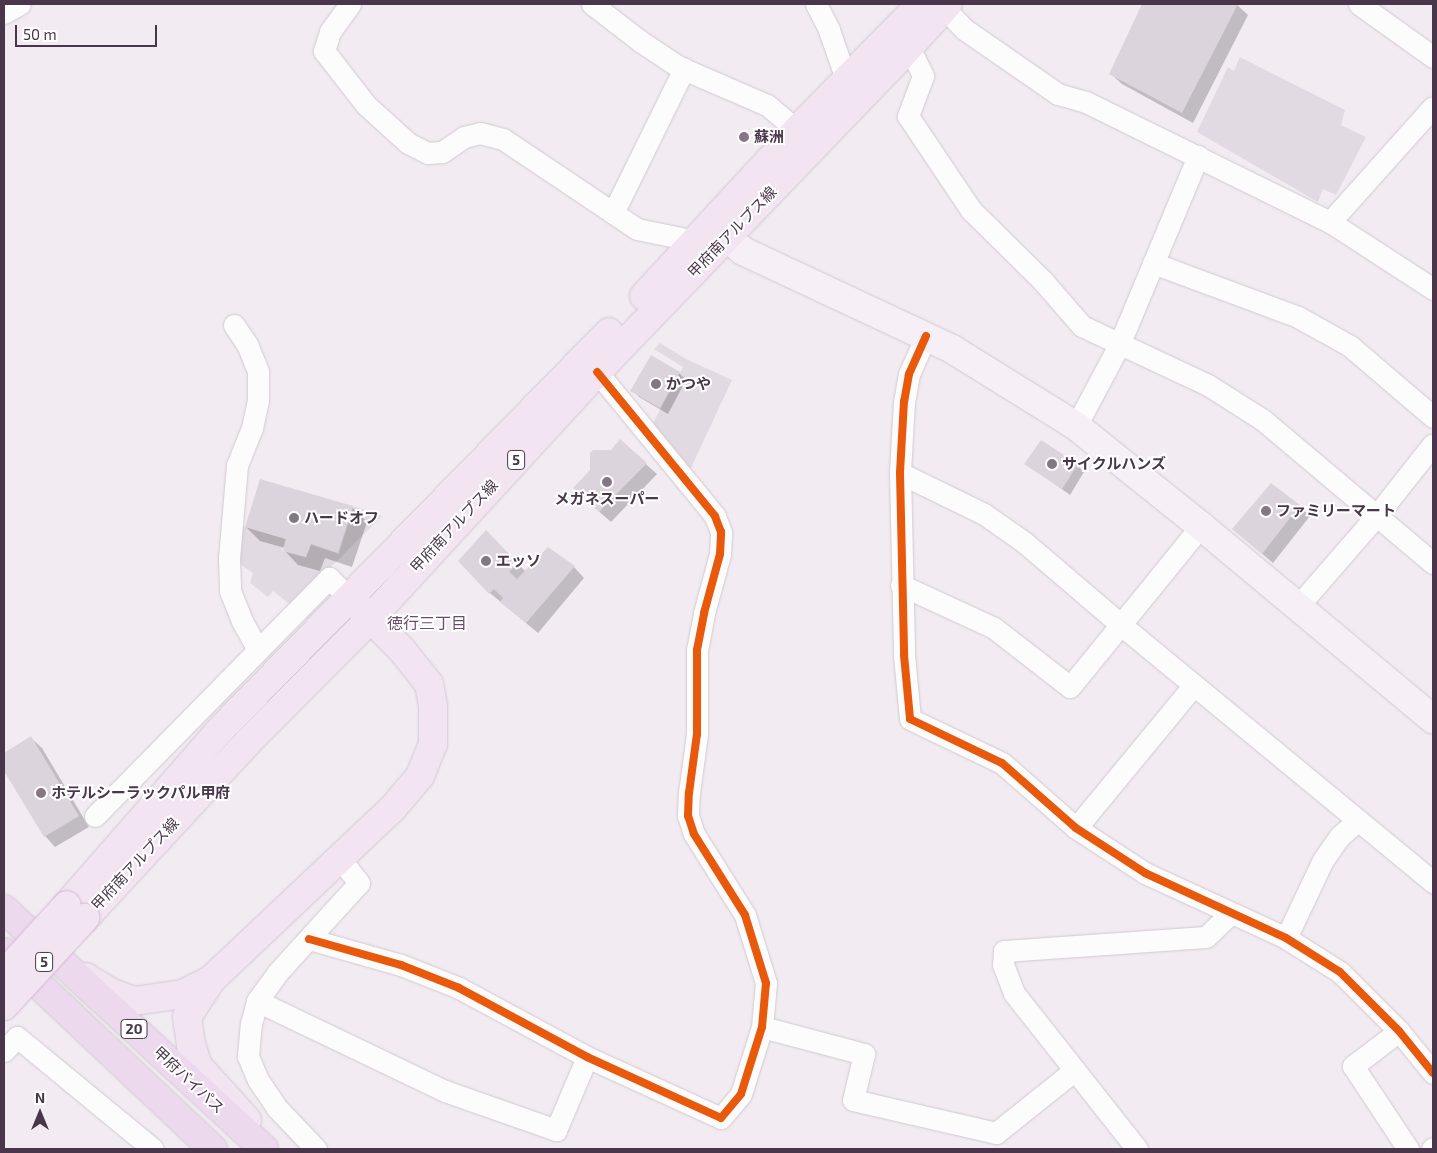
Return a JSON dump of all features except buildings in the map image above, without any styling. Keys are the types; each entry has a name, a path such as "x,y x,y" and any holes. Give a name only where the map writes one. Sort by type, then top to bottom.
{"highway":[{"name":"甲府バイパス","path":"4,909 264,1149"},
{"name":"20","path":"4,952 206,1143"}],"main road":[{"name":"甲府南アルプス線","path":"4,974 76,911 371,618 597,372 797,130 846,80 938,5"},
{"name":"甲府南アルプス線","path":"4,1006 76,911 223,727 348,597 619,323 909,47 938,5"},
{"path":"269,1149 246,1117 198,1066 191,1045 187,1017 212,979 341,860 392,808 420,776 433,744 433,706 428,684 402,650 348,597"},
{"path":"60,962 112,993 134,1001 183,994 212,979"}],"street":[{"path":"4,13 20,4"},
{"path":"350,4 330,32 324,51 366,104 408,143 428,153 442,152 464,137 480,133 503,139 637,229 712,234 743,251 952,349 1076,426 1201,526 1433,718"},
{"path":"592,4 640,41 684,69 767,104 797,130"},
{"path":"816,4 829,30 846,80"},
{"path":"1359,4 1433,57"},
{"path":"938,5 964,29 1058,94 1086,102 1330,222 1433,289"},
{"path":"909,47 922,76 908,116 971,210 1042,280 1082,326 1119,345 1208,384 1263,420 1433,563"},
{"path":"614,213 684,69"},
{"path":"1330,222 1433,107"},
{"path":"1076,426 1119,345 1198,156"},
{"path":"1153,263 1298,317 1350,346 1433,417"},
{"path":"234,325 247,344 258,371 258,400 252,428 237,466 228,558 230,591 242,621 258,650"},
{"path":"926,336 909,374 904,401 900,473 901,585 904,655 910,719 1002,763 1076,828 1145,873 1230,914 1286,938 1340,972 1399,1031 1433,1073"},
{"path":"309,939 401,965 458,988 587,1057 721,1118 741,1094 762,1027 766,983 745,914 694,834 688,816 689,793 697,734 697,650 704,613 720,554 721,532 715,516 597,372"},
{"path":"1298,606 1377,515 1433,444"},
{"path":"900,473 984,514 1024,542 1120,624 1433,882"},
{"path":"901,585 994,628 1070,687 1201,526"},
{"path":"95,816 328,578 348,597"},
{"path":"1076,828 1194,685"},
{"path":"1286,938 1323,860 1340,836 1357,821"},
{"path":"304,1145 258,1080 248,1056 251,1024 257,1001 278,972 359,883 341,860"},
{"path":"1137,1149 1014,993 1003,965 1004,951 1206,937 1230,914"},
{"path":"257,1001 445,1091 556,1130 587,1057"},
{"path":"762,1027 864,1054 853,1100 996,1133 1075,1070"},
{"path":"1399,1031 1353,1066 1408,1149"},
{"path":"4,1051 17,1037 154,1149"}],"shaded area":[{"path":"1240,57 1345,110 1341,125 1366,137 1336,195 1323,189 1318,202 1197,132 1228,67 1234,71"},
{"path":"660,343 686,359 732,380 690,470 653,423 683,367 654,349"},
{"path":"354,506 382,516 292,606 273,591 268,597 250,583 253,573 237,562 241,526 285,539 282,551 306,558 311,545 339,554"}],"cycle path":[{"path":"926,336 909,374 904,401 900,473 904,655 910,719 1002,763 1076,828 1145,873 1286,938 1340,972 1399,1031 1433,1073"},
{"path":"309,939 401,965 459,988 587,1057 721,1118 741,1094 762,1027 766,983 745,915 694,834 688,816 689,793 697,734 697,650 704,613 720,554 721,532 715,516 597,372"}],"place":[{"name":"蘇洲","path":"744,137"},
{"name":"かつや","path":"656,384"},
{"name":"サイクルハンズ","path":"1052,464"},
{"name":"メガネスーパー","path":"607,482"},
{"name":"ファミリーマート","path":"1266,511"},
{"name":"ハードオフ","path":"294,518"},
{"name":"エッソ","path":"486,561"},
{"name":"ホテルシーラックパル甲府","path":"41,793"}],"district":[{"name":"徳行三丁目","path":"427,623"}]}
